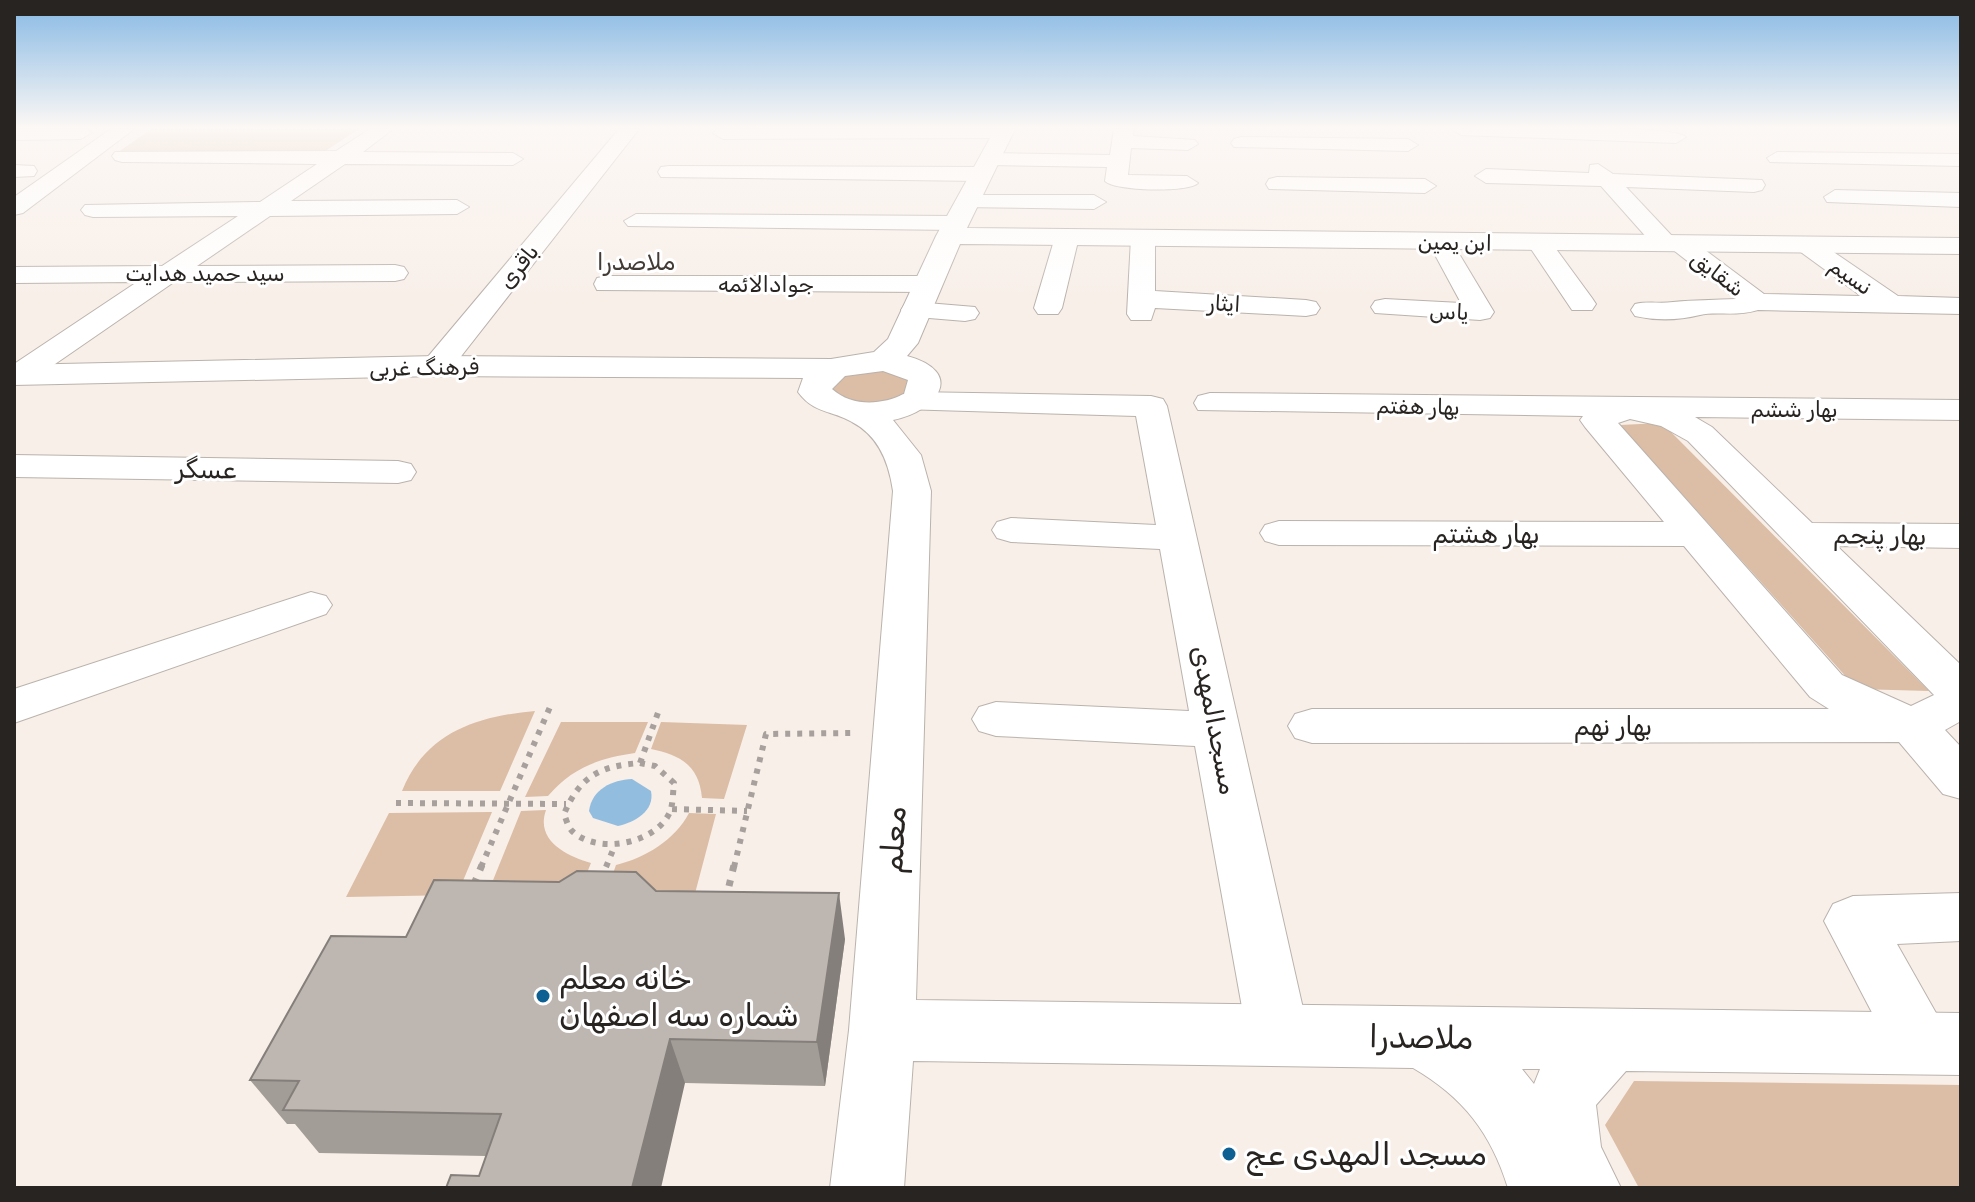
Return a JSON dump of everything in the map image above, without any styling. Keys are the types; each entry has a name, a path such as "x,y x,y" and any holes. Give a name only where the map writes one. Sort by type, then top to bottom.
{"street":[{"path":"14,208 46,185"},
{"path":"15,381 300,185"},
{"name":"باقری","path":"437,366 584,185"},
{"path":"883,361 898,349 920,297 976,185"},
{"path":"1330,185 1425,186"},
{"name":"شقایق","path":"1612,185 1672,243 1757,302"},
{"path":"1835,197 1961,200"},
{"path":"636,221 957,221 1094,202"},
{"path":"1601,206 1631,207"},
{"path":"93,210 457,207"},
{"name":"ابن یمین","path":"957,221 1067,237 1961,246"},
{"path":"1048,308 1067,237"},
{"name":"ایثار","path":"1143,238 1141,306 1306,308"},
{"name":"یاس","path":"1385,307 1480,312 1440,242"},
{"path":"1539,243 1582,304"},
{"name":"نسیم","path":"1807,245 1895,307"},
{"name":"سید حمید هدایت","path":"14,275 395,273"},
{"name":"جوادالائمه","path":"607,284 920,297 965,313"},
{"name":"نسیم","path":"1645,310 1736,308 1757,302 1961,306"},
{"path":"863,413 890,411 913,402 923,394 926,385 924,376 914,369 883,361"},
{"name":"فرهنگ غربی","path":"15,381 437,366 834,369 883,361"},
{"path":"820,400 815,392 816,384 834,369"},
{"name":"فرهنگ غربی","path":"15,381 713,385 820,400 845,411 863,413"},
{"path":"912,491 928,433 913,402"},
{"name":"مسجدالمهدی","path":"913,402 1151,406 1278,1035"},
{"name":"بهار هفتم","path":"1210,403 1627,408"},
{"path":"1913,726 1953,705 1959,690 1700,434 1673,419 1627,408 1597,420 1826,686 1855,703 1913,726 1961,780"},
{"name":"بهار ششم","path":"1627,408 1961,410"},
{"path":"863,413 885,431 907,459 912,491"},
{"name":"عسگر","path":"14,466 398,472"},
{"name":"معلم","path":"867,1188 882,1030 912,491"},
{"path":"1011,530 1178,538"},
{"name":"بهار هشتم","path":"1279,533 1693,534"},
{"name":"بهار پنجم","path":"1799,534 1961,536"},
{"path":"14,706 311,605"},
{"path":"996,719 1217,730"},
{"name":"بهار نهم","path":"1312,726 1961,726"},
{"path":"1941,1044 1853,921 1961,917"},
{"name":"ملاصدرا","path":"882,1030 1941,1044"},
{"path":"1421,1037 1466,1061 1505,1097 1532,1147 1545,1188"},
{"path":"1584,1188 1564,1146 1561,1110 1569,1082 1613,1039"}],"path":[{"path":"470,894 550,707"},
{"path":"640,763 659,710"},
{"path":"729,886 766,734 899,733"},
{"path":"640,763 655,766 674,783 672,809 650,833 615,845 581,840 570,830 565,818 566,804 587,778 622,764 640,763"},
{"path":"396,803 566,804"},
{"path":"672,809 747,811"},
{"path":"599,883 615,845"}],"shaded area":[{"path":"872,366 908,379 907,392 889,402 870,404 831,395 829,382"},
{"path":"1662,423 1929,691 1857,689 1620,425"},
{"path":"535,711 500,791 402,791 424,755 455,731 493,717"},
{"path":"561,722 648,722 635,753 587,766 567,778 548,796 525,797"},
{"path":"661,722 747,725 724,799 702,798 697,777 686,763 651,749"},
{"path":"546,810 544,821 549,839 563,851 591,863 575,902 485,900 521,811"},
{"path":"492,812 457,895 346,897 389,813"},
{"path":"689,813 716,814 693,901 604,899 616,865 638,858 658,846 676,832"},
{"path":"1634,1081 1961,1085 1961,1188 1639,1188 1605,1125"}],"water":[{"path":"632,779 651,791 647,810 631,822 618,826 593,818 589,811 599,791 617,781"}],"building":[{"path":"577,871 636,872 656,891 839,893 817,1042 670,1039 632,1188 446,1188 451,1175 479,1176 501,1114 283,1110 299,1081 250,1080 331,936 406,937 434,880 559,882"}],"place":[{"name":"خانه معلم شماره سه اصفهان","path":"543,996"},
{"name":"مسجد المهدی عج","path":"1229,1154"}],"district":[{"name":"ملاصدرا","path":"636,262"}]}
